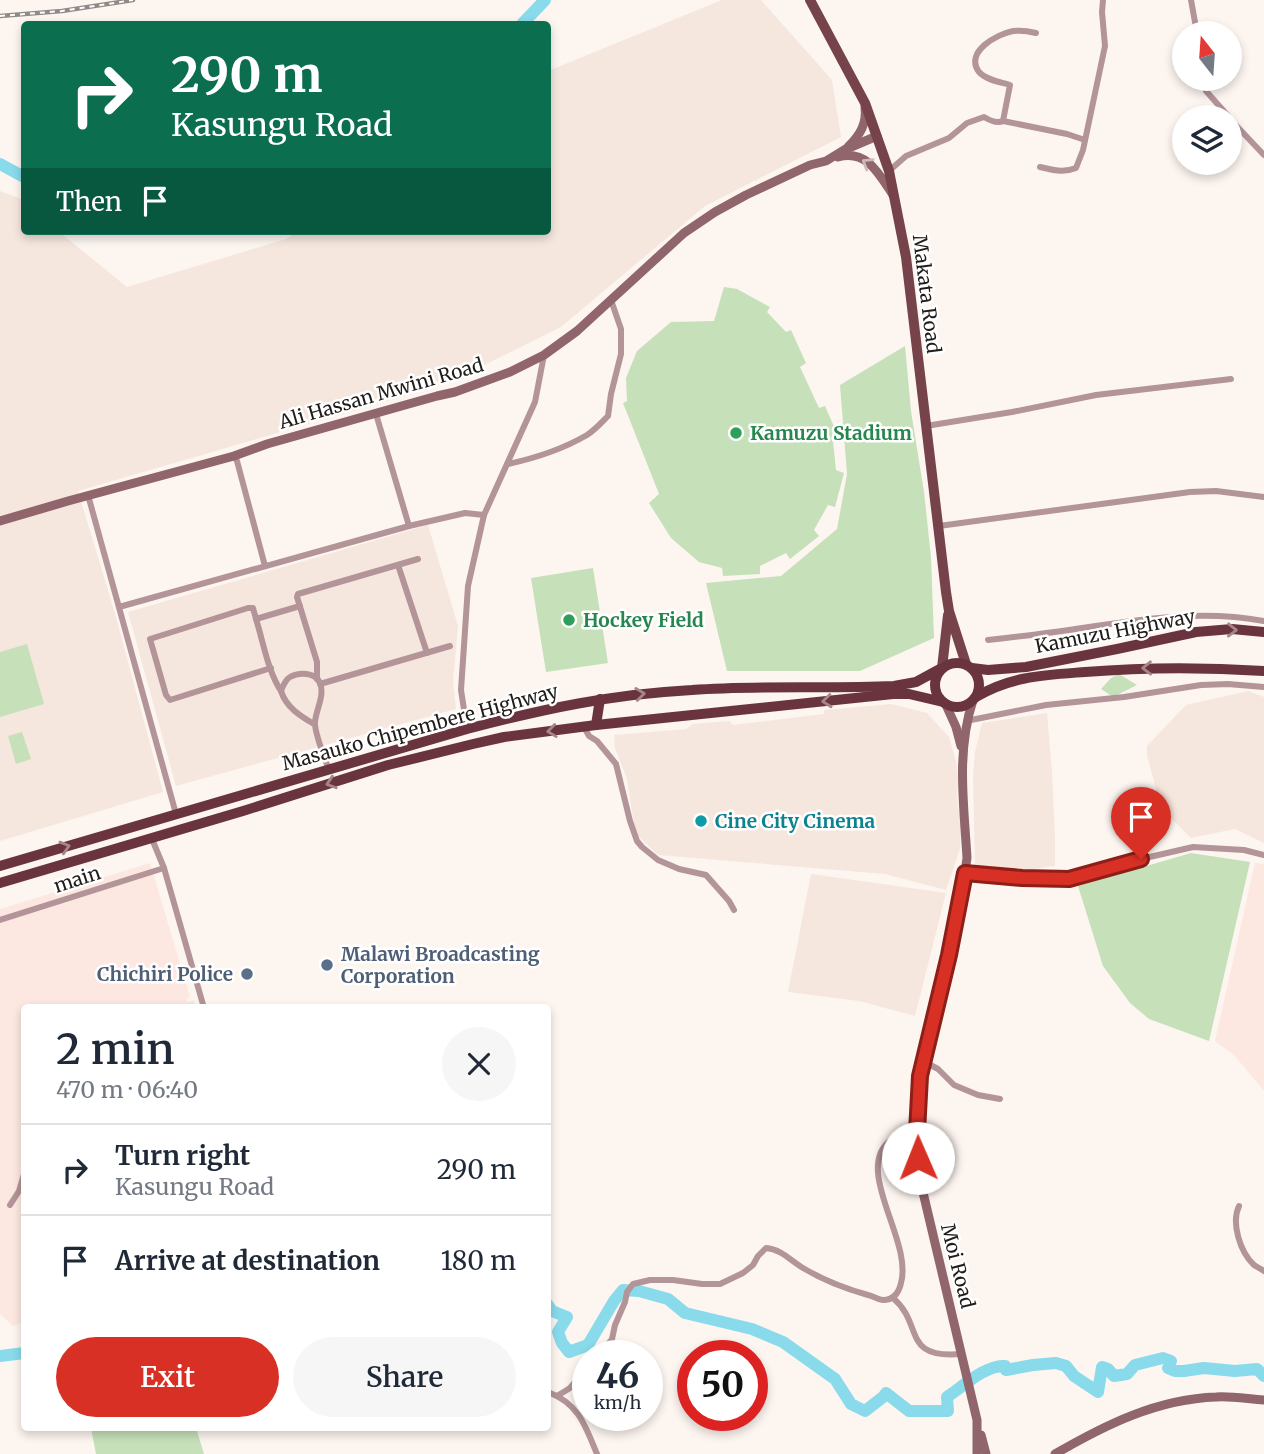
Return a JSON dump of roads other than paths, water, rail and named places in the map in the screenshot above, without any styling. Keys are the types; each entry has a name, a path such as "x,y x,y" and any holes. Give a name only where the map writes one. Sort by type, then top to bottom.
{"highway":[{"name":"Kamuzu Highway","path":"969,666 988,670 1026,667 1196,632 1232,629 1264,632"},
{"path":"958,662 969,666 977,674 979,682 979,690 974,699 960,707 945,703 935,690 936,676 941,668 958,662"},
{"name":"Kamuzu Highway","path":"974,699 998,685 1022,678 1085,671 1177,667 1264,671"},
{"name":"Masauko Chipembere Highway","path":"0,866 530,712 600,699 694,690 894,686 916,682 941,668"},
{"name":"Masauko Chipembere Highway","path":"0,883 427,754 504,737 893,694 909,694 945,703"},
{"path":"590,726 600,699"}],"main road":[{"name":"Makata Road","path":"810,0 865,103 889,171 906,257 949,611 969,666"},
{"path":"844,150 858,136 865,123 865,103"},
{"name":"Ali Hassan Mwini Road","path":"0,522 455,392 510,372 544,355 577,331 684,233 715,212 746,195 877,136"},
{"path":"826,161 844,155 867,160 876,168 894,196"},
{"name":"Makata Road","path":"941,668 949,611"},
{"path":"962,755 966,721 974,699"},
{"path":"945,703 956,727 962,755"},
{"name":"Moi Road","path":"962,755 967,858 949,955 920,1076 917,1132 921,1184 977,1420 977,1454"},
{"path":"1055,1454 1130,1415 1179,1401 1216,1397 1264,1400"},
{"path":"977,1420 986,1454"}],"street":[{"path":"1040,167 1055,171 1074,170 1083,150 1105,46 1102,0"},
{"path":"1191,0 1195,21"},
{"path":"1003,121 1010,85 980,73 975,55 1012,31 1036,33"},
{"path":"1206,91 1218,105"},
{"path":"889,171 906,156 949,138 967,123 984,117 1085,140"},
{"path":"1242,132 1264,155"},
{"path":"508,464 553,451 589,433 608,416 621,354 621,329 611,300"},
{"path":"467,729 461,690 468,586 484,515 535,402 544,355"},
{"path":"926,426 1096,395 1231,379"},
{"path":"376,414 409,526"},
{"path":"234,456 265,566"},
{"path":"939,527 1190,492 1216,491 1264,497"},
{"path":"89,495 177,815"},
{"path":"119,607 409,526 466,513 484,515"},
{"path":"329,770 314,724 321,693 317,662 296,597 300,592 418,559"},
{"path":"398,565 427,653"},
{"path":"256,618 300,606"},
{"path":"271,668 170,700 166,695 150,639 253,608 283,698 300,716 314,724"},
{"path":"988,640 1191,615 1264,621"},
{"path":"319,682 450,646"},
{"path":"281,691 289,677 302,673 309,674 319,682"},
{"path":"966,721 1046,705 1201,685 1264,687"},
{"path":"590,726 589,736 597,741 616,764 630,821 642,847 659,860 679,869 706,874 734,910"},
{"path":"152,839 164,868 204,1004"},
{"path":"965,873 1069,879 1193,847 1244,850 1264,855"},
{"name":"main","path":"0,920 164,868"},
{"path":"923,1061 938,1069 954,1085 978,1095 1000,1099"},
{"path":"611,1340 626,1292 633,1284 650,1280 673,1280 720,1284 743,1273 766,1248 776,1249 803,1268 845,1288 883,1300 893,1298 901,1283 904,1265 897,1234 878,1182 878,1165 881,1153 890,1141 917,1132"},
{"path":"10,1205 21,1184"},
{"path":"1239,1206 1235,1224 1242,1245 1253,1264 1264,1271"},
{"path":"893,1298 905,1311 920,1345 939,1354 961,1354"},
{"path":"557,1396 572,1386"},
{"path":"551,1393 574,1407 597,1454"}],"waterway":[{"path":"525,21 545,0"},
{"path":"0,164 21,175"},
{"path":"551,1310 567,1317 558,1332 569,1352 588,1345 623,1290 639,1291 668,1299 685,1313 752,1329 783,1342 835,1379 851,1404 865,1411 886,1393 909,1411 948,1411 947,1397 983,1372 998,1366 1005,1366 1006,1370 1056,1363 1066,1366 1074,1376 1098,1392 1102,1367 1114,1376 1127,1374 1135,1365 1163,1358 1171,1361 1168,1368 1175,1371 1204,1368 1235,1371 1257,1369 1264,1376"},
{"path":"0,1356 21,1353"}],"railway":[{"path":"0,16 62,11 133,0"}],"place":[{"name":"Kamuzu Stadium","path":"736,433"},
{"name":"Hockey Field","path":"569,620"},
{"name":"Cine City Cinema","path":"701,821"},
{"name":"Malawi Broadcasting Corporation","path":"327,965"},
{"name":"Chichiri Police","path":"247,974"}]}
